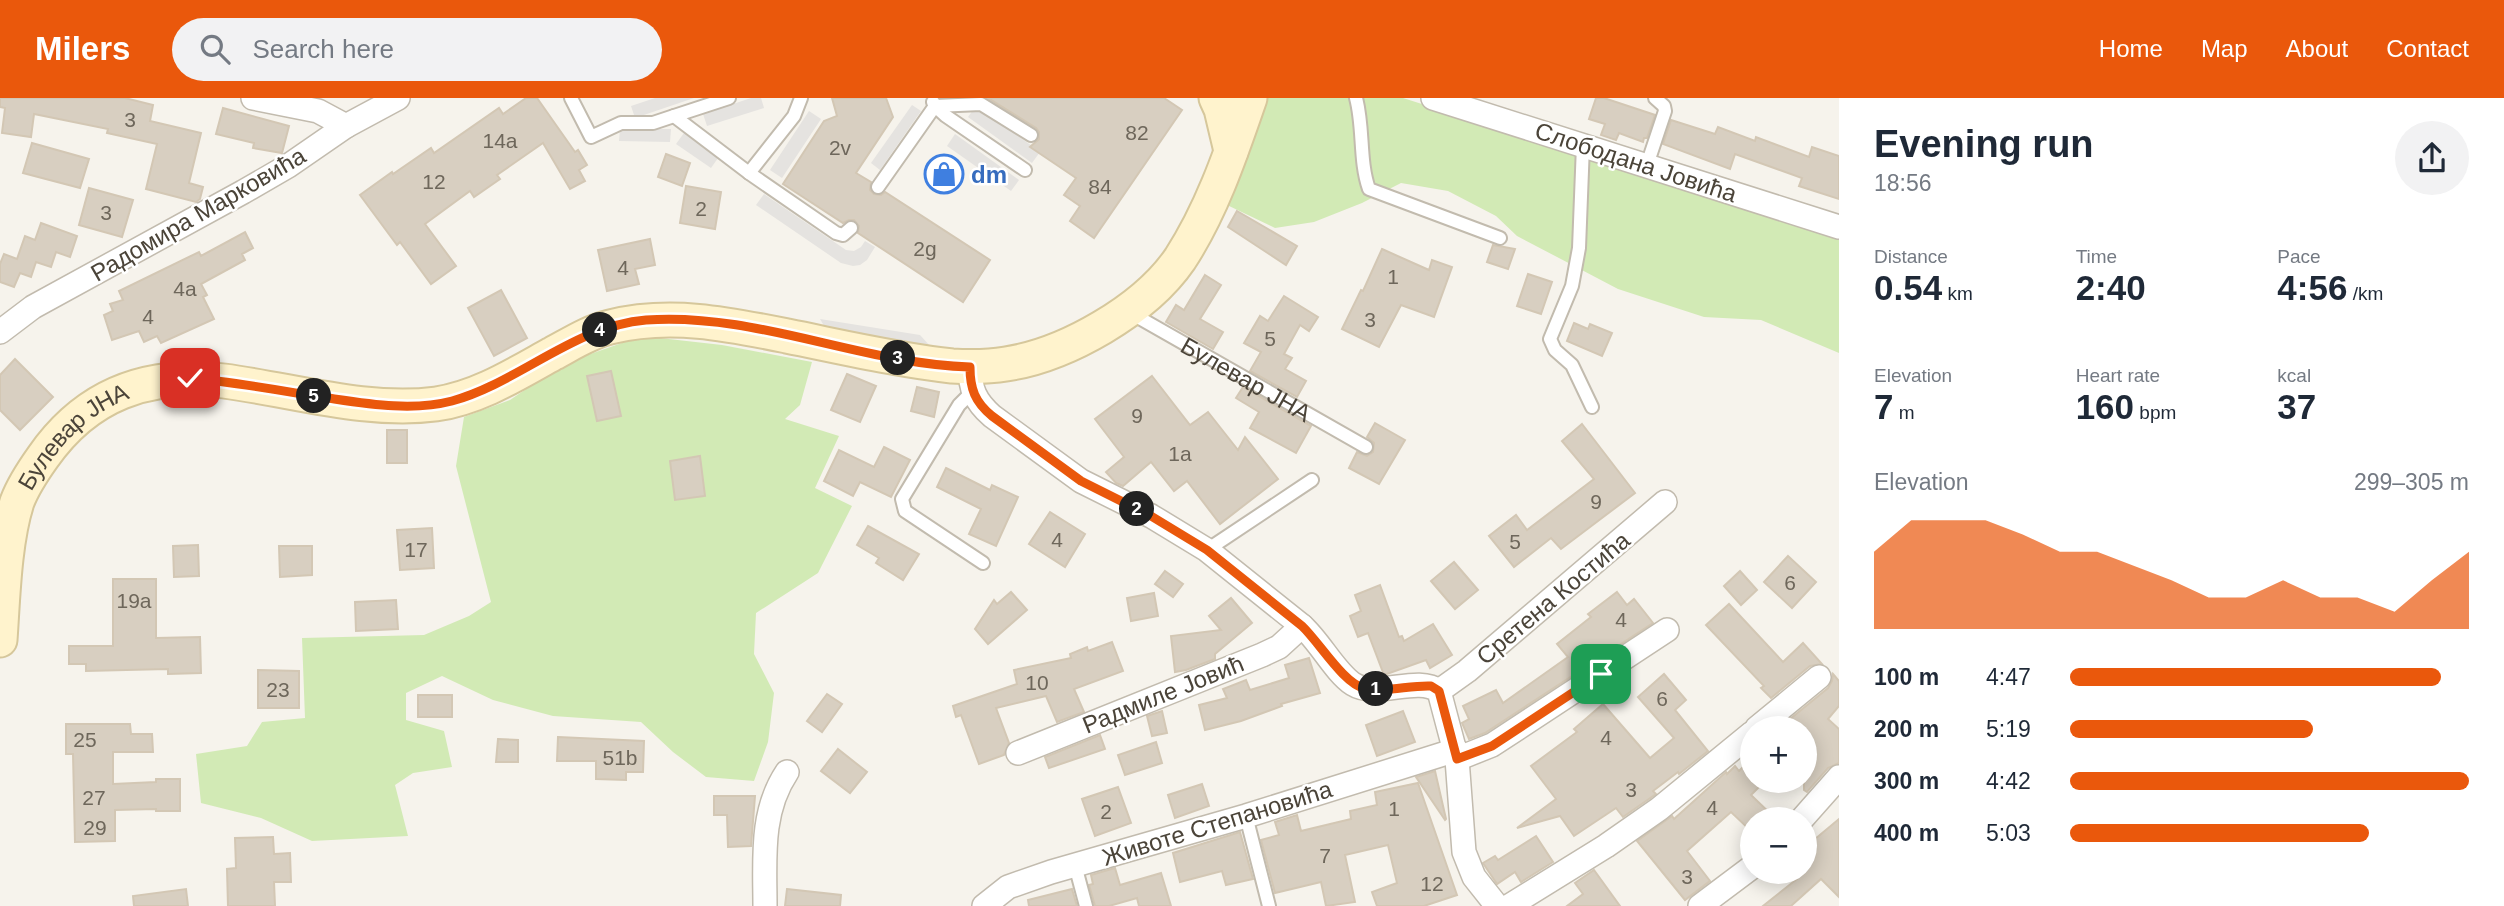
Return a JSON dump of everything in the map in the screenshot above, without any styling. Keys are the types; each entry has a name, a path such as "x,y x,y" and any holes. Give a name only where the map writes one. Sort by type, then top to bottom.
{"main road":[{"path":"1216,98 1231,151"},
{"name":"Булевар ЈНА","path":"0,640 4,552 23,488 67,425 92,407 119,393 152,382 190,378 395,406 437,404 491,386 581,338 606,328 634,322 676,319 742,327 934,364 971,379 1092,333 1147,296 1178,262 1200,225 1250,98"}],"street":[{"path":"253,98 318,111 346,126"},
{"name":"Радомира Марковића","path":"0,332 33,307 195,220 288,166 346,126 398,98"},
{"name":"Слободана Јовића","path":"1433,98 1839,227"},
{"path":"971,379 980,405 992,416 1081,481 1151,516 1207,550 1317,639 1354,684 1377,689 1431,686 1439,691 1457,754 1464,852 1474,877 1497,906"},
{"name":"Сретена Костића","path":"1439,691 1453,683 1665,502"},
{"name":"Радмиле Јовић","path":"1018,752 1262,655 1279,647 1302,626"},
{"name":"Животе Степановића","path":"984,906 1008,887 1075,865 1492,746 1667,630"},
{"path":"1772,716 1819,677"},
{"path":"1509,906 1606,846 1659,809 1740,743"},
{"path":"765,906 765,838 769,809 777,787 787,772"},
{"path":"1813,807 1839,777"},
{"path":"1700,906 1740,876"}],"lane":[{"path":"571,98 593,140 621,123 653,123 729,98"},
{"path":"749,173 794,116 802,98"},
{"path":"1356,98 1363,135 1368,189 1500,238"},
{"path":"1647,165 1665,111 1664,106 1655,98"},
{"path":"934,102 981,104 1031,135"},
{"path":"934,102 946,116 1025,170"},
{"path":"878,187 934,102"},
{"path":"674,116 835,233 843,235 851,229"},
{"path":"1583,145 1578,248 1572,286 1550,339 1551,346 1572,365 1592,407"},
{"name":"Булевар ЈНА","path":"1127,311 1366,447"},
{"path":"971,379 959,405 902,499 902,505 905,511 983,563"},
{"path":"1207,550 1312,480"},
{"path":"1246,816 1269,906"},
{"path":"1075,865 1086,906"}],"green space":[{"path":"1263,98 1403,98 1839,236 1839,353 1761,320 1704,317 1618,289 1517,236 1496,216 1448,191 1401,183 1362,203 1314,222 1275,228 1227,205"},
{"path":"642,336 722,345 812,362 800,405 785,419 839,436 815,488 852,506 818,573 756,613 754,654 774,693 768,742 754,781 706,777 673,752 641,722 553,716 493,700 442,676 406,693 406,720 444,731 452,767 413,773 395,785 408,836 312,841 261,818 201,803 196,754 247,746 262,722 305,718 302,638 424,635 469,616 491,602 456,466 464,417 510,400 579,358"}],"shaded area":[{"path":"655,98 694,98 635,118 631,106"},
{"path":"751,98 761,98 764,108 707,126 703,114"},
{"path":"981,98 1079,98 1032,163 968,117 976,106 1032,146 1039,137"},
{"path":"912,105 921,111 880,170 871,163"},
{"path":"809,111 821,119 782,178 770,170"},
{"path":"620,129 671,129 670,142 619,141"},
{"path":"684,133 718,158 711,168 676,144"},
{"path":"955,134 1019,180 1011,191 947,146"},
{"path":"764,194 846,250 854,251 865,241 875,247 867,260 860,265 841,263 756,205"},
{"path":"820,319 920,335 930,346 826,329"}],"building":[{"path":"0,98 125,98 153,105 150,121 201,133 189,183 203,187 200,199 196,202 146,189 157,144 107,133 108,129 34,114 31,137 2,133 5,108 0,107"},
{"path":"526,98 537,98 575,152 578,150 587,165 579,170 585,181 570,189 543,143 497,175 500,179 474,197 470,191 425,224 456,266 431,284 400,242 397,245 360,195 431,148 434,153 499,108 503,114"},
{"path":"832,98 886,98 893,117 856,173 871,182 870,190 874,194 881,195 885,192 990,260 963,302 858,233 859,226 854,220 843,223 783,184 824,121 837,116"},
{"path":"988,98 1164,98 1182,110 1094,238 1070,221 1080,206 1064,195 1076,178 1030,147 1039,139 1036,128"},
{"path":"1596,98 1604,98 1655,115 1647,138 1644,138 1643,142 1619,133 1616,140 1601,135 1605,124 1589,119"},
{"path":"223,108 289,126 282,153 253,148 254,143 216,134"},
{"path":"1671,120 1715,134 1718,127 1755,141 1756,137 1809,157 1812,147 1839,156 1839,199 1799,186 1802,178 1735,154 1730,169 1663,144"},
{"path":"32,143 89,159 80,188 23,173"},
{"path":"666,154 690,163 682,186 658,177"},
{"path":"686,186 721,192 715,229 680,223"},
{"path":"89,188 133,200 122,237 79,225"},
{"path":"1237,211 1297,246 1286,265 1228,227"},
{"path":"41,223 77,236 70,257 56,252 51,267 36,262 31,277 20,273 14,287 0,282 0,264 4,254 17,259 25,236 35,240"},
{"path":"245,232 253,248 242,254 245,260 201,284 207,295 203,297 214,319 161,343 157,336 144,342 139,331 112,340 104,315 113,311 110,304 123,300 119,291 199,252 201,256"},
{"path":"650,239 655,265 635,269 639,284 607,291 598,250"},
{"path":"1493,245 1515,249 1508,269 1487,262"},
{"path":"1382,249 1429,270 1432,260 1452,267 1434,317 1401,305 1379,347 1342,329"},
{"path":"1528,274 1552,282 1541,314 1517,306"},
{"path":"1205,275 1221,285 1200,319 1223,332 1213,349 1166,322 1176,305 1184,310"},
{"path":"501,290 527,338 494,356 468,308"},
{"path":"1284,296 1318,317 1309,331 1300,325 1284,354 1292,358 1285,369 1306,381 1297,397 1250,371 1261,352 1244,343 1260,316 1268,321"},
{"path":"1574,323 1588,329 1590,324 1612,333 1602,356 1567,341"},
{"path":"15,359 53,397 20,430 0,410 0,375"},
{"path":"611,371 621,416 597,421 587,376"},
{"path":"847,374 876,386 860,422 831,410"},
{"path":"1152,376 1190,425 1208,412 1238,450 1245,437 1278,479 1220,524 1187,481 1174,491 1151,462 1123,486 1116,483 1106,472 1124,457 1095,419"},
{"path":"917,387 939,392 934,417 911,411"},
{"path":"1243,387 1311,426 1296,453 1250,428 1259,412 1236,398"},
{"path":"1375,423 1405,440 1379,484 1349,468 1357,452 1367,456 1373,452 1374,443 1367,437"},
{"path":"1582,424 1635,493 1561,549 1551,538 1514,567 1489,536 1516,515 1527,530 1594,479 1562,441"},
{"path":"387,430 407,430 407,463 387,463"},
{"path":"884,447 910,460 891,497 860,482 853,496 824,481 839,450 874,467"},
{"path":"700,456 705,496 675,500 670,461"},
{"path":"946,468 990,490 992,485 1018,497 996,546 969,534 981,509 937,487"},
{"path":"1050,512 1085,534 1065,567 1029,544"},
{"path":"868,526 919,554 903,580 876,563 879,558 857,545"},
{"path":"432,528 434,568 400,570 397,530"},
{"path":"198,545 199,576 174,577 173,546"},
{"path":"279,546 312,546 312,575 280,577"},
{"path":"1788,556 1816,582 1792,608 1764,582"},
{"path":"1454,562 1478,590 1455,609 1431,581"},
{"path":"1165,571 1183,584 1173,597 1155,584"},
{"path":"1740,571 1757,590 1741,605 1724,586"},
{"path":"113,579 156,579 156,638 200,637 201,673 168,674 168,669 86,671 86,664 69,664 69,646 113,646"},
{"path":"1380,585 1399,637 1402,636 1404,641 1433,624 1452,655 1430,668 1426,660 1384,675 1368,633 1358,637 1350,616 1361,611 1355,595"},
{"path":"1011,592 1027,610 988,644 975,629 994,600 997,604"},
{"path":"1617,592 1627,605 1634,599 1653,623 1485,733 1469,739 1462,723 1469,719 1463,706 1496,690 1503,703 1568,657 1557,644 1591,617 1588,614"},
{"path":"1154,593 1158,616 1131,621 1127,598"},
{"path":"1231,598 1252,623 1215,654 1215,659 1175,672 1171,636 1221,630 1209,616"},
{"path":"396,600 398,629 356,631 355,602"},
{"path":"1729,604 1783,662 1803,643 1822,664 1810,666 1771,698 1761,688 1764,686 1706,625"},
{"path":"1112,642 1123,671 1074,689 1084,712 1057,722 1046,696 996,708 1009,743 1004,755 979,764 961,715 956,717 953,706 1017,684 1014,670 1071,658 1070,654 1087,647 1088,651"},
{"path":"1309,658 1320,693 1281,704 1282,706 1241,721 1205,730 1199,705 1227,698 1223,689 1246,680 1250,690 1289,678 1285,665"},
{"path":"258,670 299,671 299,708 258,708"},
{"path":"1664,674 1686,700 1675,710 1708,751 1653,791 1656,794 1623,817 1616,808 1574,836 1560,816 1517,828 1556,799 1531,766 1577,732 1574,729 1603,704 1650,758 1674,738 1638,697"},
{"path":"1833,674 1839,681 1839,706 1828,719 1839,729 1839,763 1828,768 1817,781 1817,716 1794,716 1828,688"},
{"path":"827,694 842,704 822,732 807,721"},
{"path":"418,695 452,695 452,717 418,717"},
{"path":"1162,711 1167,733 1152,736 1147,716"},
{"path":"1403,711 1415,742 1377,756 1366,725"},
{"path":"66,724 130,724 131,734 152,734 153,752 113,752 113,784 180,779 180,811 115,810 115,841 75,842 73,754 66,754"},
{"path":"1100,735 1105,749 1049,768 1045,757"},
{"path":"558,737 644,741 643,772 626,772 626,780 596,779 596,761 557,761"},
{"path":"498,739 518,740 518,762 496,762"},
{"path":"1156,742 1162,763 1125,775 1118,755"},
{"path":"838,749 867,772 850,793 821,771"},
{"path":"1735,766 1739,771 1740,793 1753,793 1751,795 1764,807 1740,807 1740,821 1731,812 1687,851 1710,881 1685,900 1637,841 1672,816 1674,819 1726,772 1727,774"},
{"path":"1435,771 1446,819 1445,820 1416,777"},
{"path":"1418,783 1457,895 1424,906 1377,906 1372,892 1397,883 1388,845 1345,855 1355,902 1326,906 1321,882 1275,893 1261,840 1279,835 1275,822 1297,815 1301,831 1351,819 1350,811 1377,805 1375,792"},
{"path":"1202,784 1209,806 1175,818 1168,795"},
{"path":"1118,787 1131,823 1095,836 1082,799"},
{"path":"714,796 755,796 751,846 728,847 727,815 714,815"},
{"path":"1839,819 1839,897 1821,879 1817,883 1817,837"},
{"path":"1240,832 1253,879 1226,885 1222,871 1180,882 1173,853"},
{"path":"1536,836 1553,862 1521,882 1515,872 1497,884 1483,863 1495,856 1498,860"},
{"path":"273,837 274,854 290,853 291,882 274,882 275,906 228,906 227,869 236,868 235,838"},
{"path":"1115,868 1120,885 1161,873 1171,906 1139,906 1137,898 1109,906 1095,906 1089,885 1093,884 1091,875"},
{"path":"1594,870 1620,906 1567,906 1583,894 1575,883"},
{"path":"1791,884 1815,884 1791,906 1763,906"},
{"path":"186,889 188,906 134,906 133,896"},
{"path":"787,889 841,895 840,906 785,906"},
{"path":"1072,889 1077,906 1029,906 1028,900"}],"place":[{"name":"dm","path":"944,174"}],"route":[{"path":"190,378 395,406 437,404 481,391 581,338 606,328 645,320 676,319 742,327 934,364 970,367 972,392 980,405 992,416 1081,481 1151,516 1207,550 1317,639 1354,684 1377,689 1431,686 1439,691 1457,759 1492,746 1601,674"}]}
